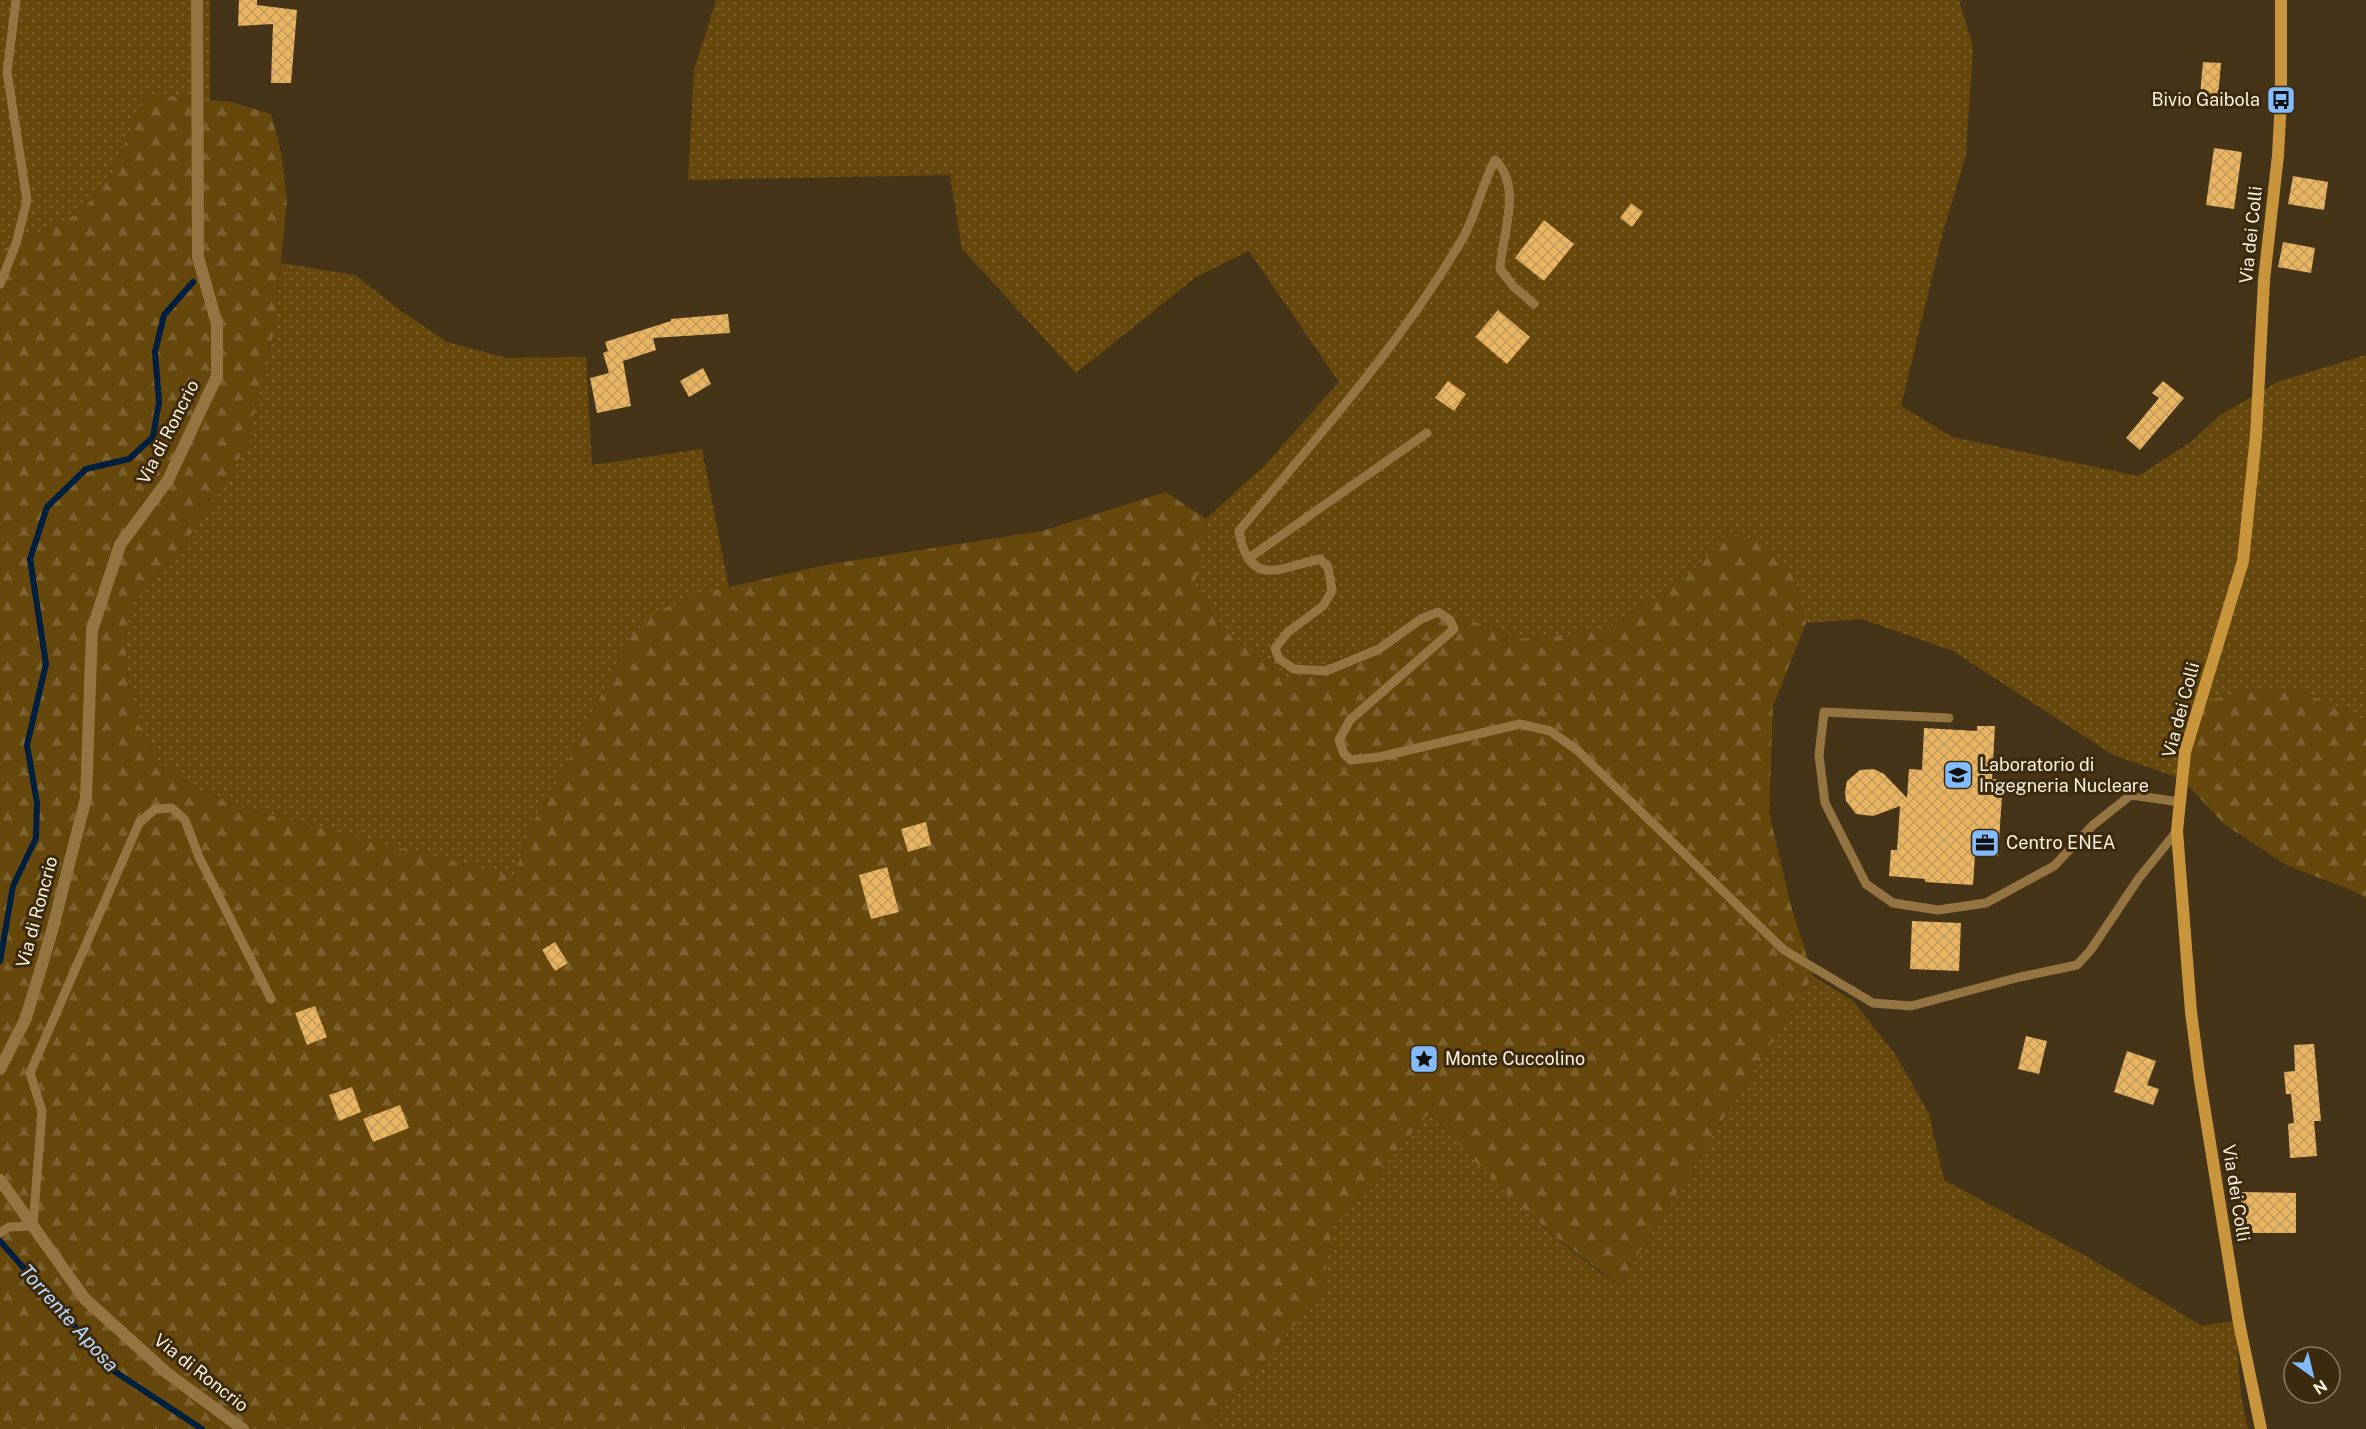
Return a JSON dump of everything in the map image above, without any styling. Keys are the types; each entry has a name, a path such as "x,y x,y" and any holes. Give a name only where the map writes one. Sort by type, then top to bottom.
{"main road":[{"name":"Via dei Colli","path":"2261,1429 2239,1323 2200,1081 2191,1012 2177,831 2185,752 2243,561 2256,436 2264,280 2278,155 2281,100 2280,0"}],"street":[{"name":"Via di Roncrio","path":"0,1069 26,1018 52,931 86,798 92,630 120,545 168,480 217,376 217,324 198,257 197,0"},
{"name":"Via di Roncrio","path":"0,1180 85,1299 167,1373 243,1429"}],"lane":[{"path":"0,284 16,244 27,200 7,72 16,0"},
{"path":"1534,304 1514,287 1500,269 1501,250 1510,203 1504,168 1495,160 1466,233 1420,306 1364,381 1239,531 1242,550 1256,567 1268,572 1320,559 1328,567 1332,591 1323,606 1288,632 1275,648 1279,659 1294,669 1326,671 1379,649 1421,619 1438,612 1450,620 1454,629 1350,720 1339,740 1344,754 1351,760 1379,757 1520,724 1550,731 1577,750 1784,950 1873,1002 1911,1006 2020,977 2077,965 2090,951 2139,878 2177,831"},
{"path":"1249,558 1427,433"},
{"path":"1949,718 1824,712 1818,755 1826,803 1866,884 1893,903 1938,910 1986,903 2054,866 2093,825 2131,795 2180,802"},
{"path":"0,1233 9,1227 33,1226 42,1111 30,1073 139,823 155,809 172,808 185,820 199,857 271,999"}],"green space":[{"path":"0,0 210,0 210,100 147,94 108,181 79,213 0,251"},
{"path":"716,0 1959,0 1973,47 1966,155 1943,232 1901,406 1952,437 2138,476 2192,441 2220,415 2279,381 2366,355 2366,720 2295,689 2182,779 2113,755 1953,651 1862,619 1806,623 1794,577 1730,532 1681,582 1603,630 1525,639 1449,613 1288,681 1227,632 1194,584 1206,519 1266,464 1339,382 1249,251 1196,277 1076,373 962,249 950,175 688,180 694,70"},
{"path":"147,94 232,102 271,114 281,151 287,202 273,336 258,390 248,445 190,536 135,598 125,631 128,679 139,725 156,759 191,786 247,809 513,877 535,819 561,776 630,638 652,615 689,596 831,564 1042,531 1166,492 1206,519 1195,584 1227,632 1288,681 1449,613 1525,639 1603,630 1681,582 1730,532 1766,546 1794,577 1806,623 1773,706 1769,812 1790,902 1813,976 1619,1285 1557,1238 1501,1189 1430,1112 1333,1225 1322,1292 1207,1429 0,1429 0,251 79,213 108,181"},
{"path":"281,263 355,275 400,310 447,342 507,358 586,357 592,465 702,449 729,589 689,596 630,638 561,776 535,819 513,878 247,809 191,786 156,759 139,725 128,679 125,631 135,598 190,536 248,445 258,390 273,336"},
{"path":"2246,689 2295,689 2366,720 2366,899 2356,892 2286,865 2224,824 2182,779 2205,702"},
{"path":"1813,976 1853,1001 1895,1054 1929,1114 1944,1180 2086,1256 2202,1326 2235,1321 2241,1395 2248,1429 1207,1429 1322,1292 1333,1225 1430,1112 1519,1205 1567,1247 1619,1285"}],"building":[{"path":"239,0 257,0 257,5 297,10 291,83 271,83 273,24 238,26"},
{"path":"2203,62 2221,63 2218,97 2200,95"},
{"path":"2214,148 2242,152 2234,209 2206,205"},
{"path":"2293,176 2328,182 2324,210 2288,204"},
{"path":"1631,203 1643,212 1632,227 1620,218"},
{"path":"1544,220 1574,244 1544,281 1515,258"},
{"path":"2283,242 2315,248 2311,273 2278,267"},
{"path":"1498,310 1530,337 1507,364 1475,337"},
{"path":"728,314 730,333 653,338 656,350 623,361 631,406 597,413 590,378 609,373 603,353 608,351 605,342 671,321 671,319"},
{"path":"703,368 711,384 689,397 680,381"},
{"path":"1448,381 1466,394 1454,411 1435,398"},
{"path":"2163,381 2184,398 2140,450 2126,438 2159,398 2152,393"},
{"path":"1977,726 1995,726 1992,779 2003,780 1998,856 1975,855 1973,885 1925,882 1925,879 1889,876 1891,850 1897,850 1900,806 1873,816 1856,814 1846,801 1847,781 1860,770 1874,769 1884,774 1907,798 1909,769 1922,770 1924,728 1977,731"},
{"path":"926,822 931,845 908,852 901,829"},
{"path":"887,867 899,912 871,919 859,875"},
{"path":"1912,921 1961,923 1959,971 1910,969"},
{"path":"555,942 568,963 555,971 542,950"},
{"path":"315,1006 327,1037 307,1045 295,1013"},
{"path":"2026,1036 2047,1041 2039,1074 2018,1069"},
{"path":"2314,1044 2321,1121 2314,1121 2317,1156 2290,1158 2288,1124 2294,1123 2291,1094 2286,1094 2284,1072 2295,1071 2294,1045"},
{"path":"2127,1051 2156,1061 2147,1085 2159,1089 2153,1105 2114,1092"},
{"path":"352,1087 361,1112 339,1121 329,1095"},
{"path":"400,1105 409,1128 373,1142 363,1119"},
{"path":"2241,1192 2296,1193 2296,1233 2241,1233"}],"waterway":[{"name":"Torrente Aposa","path":"0,961 13,886 36,838 37,803 27,745 46,664 30,559 47,507 86,469 129,459 153,437 159,402 155,352 164,315 193,282"},
{"name":"Torrente Aposa","path":"0,1241 114,1371 202,1429"}],"place":[{"name":"Bivio Gaibola","path":"2281,100"},
{"name":"Laboratorio di Ingegneria Nucleare","path":"1958,775"},
{"name":"Centro ENEA","path":"1985,843"},
{"name":"Monte Cuccolino","path":"1424,1059"}]}
